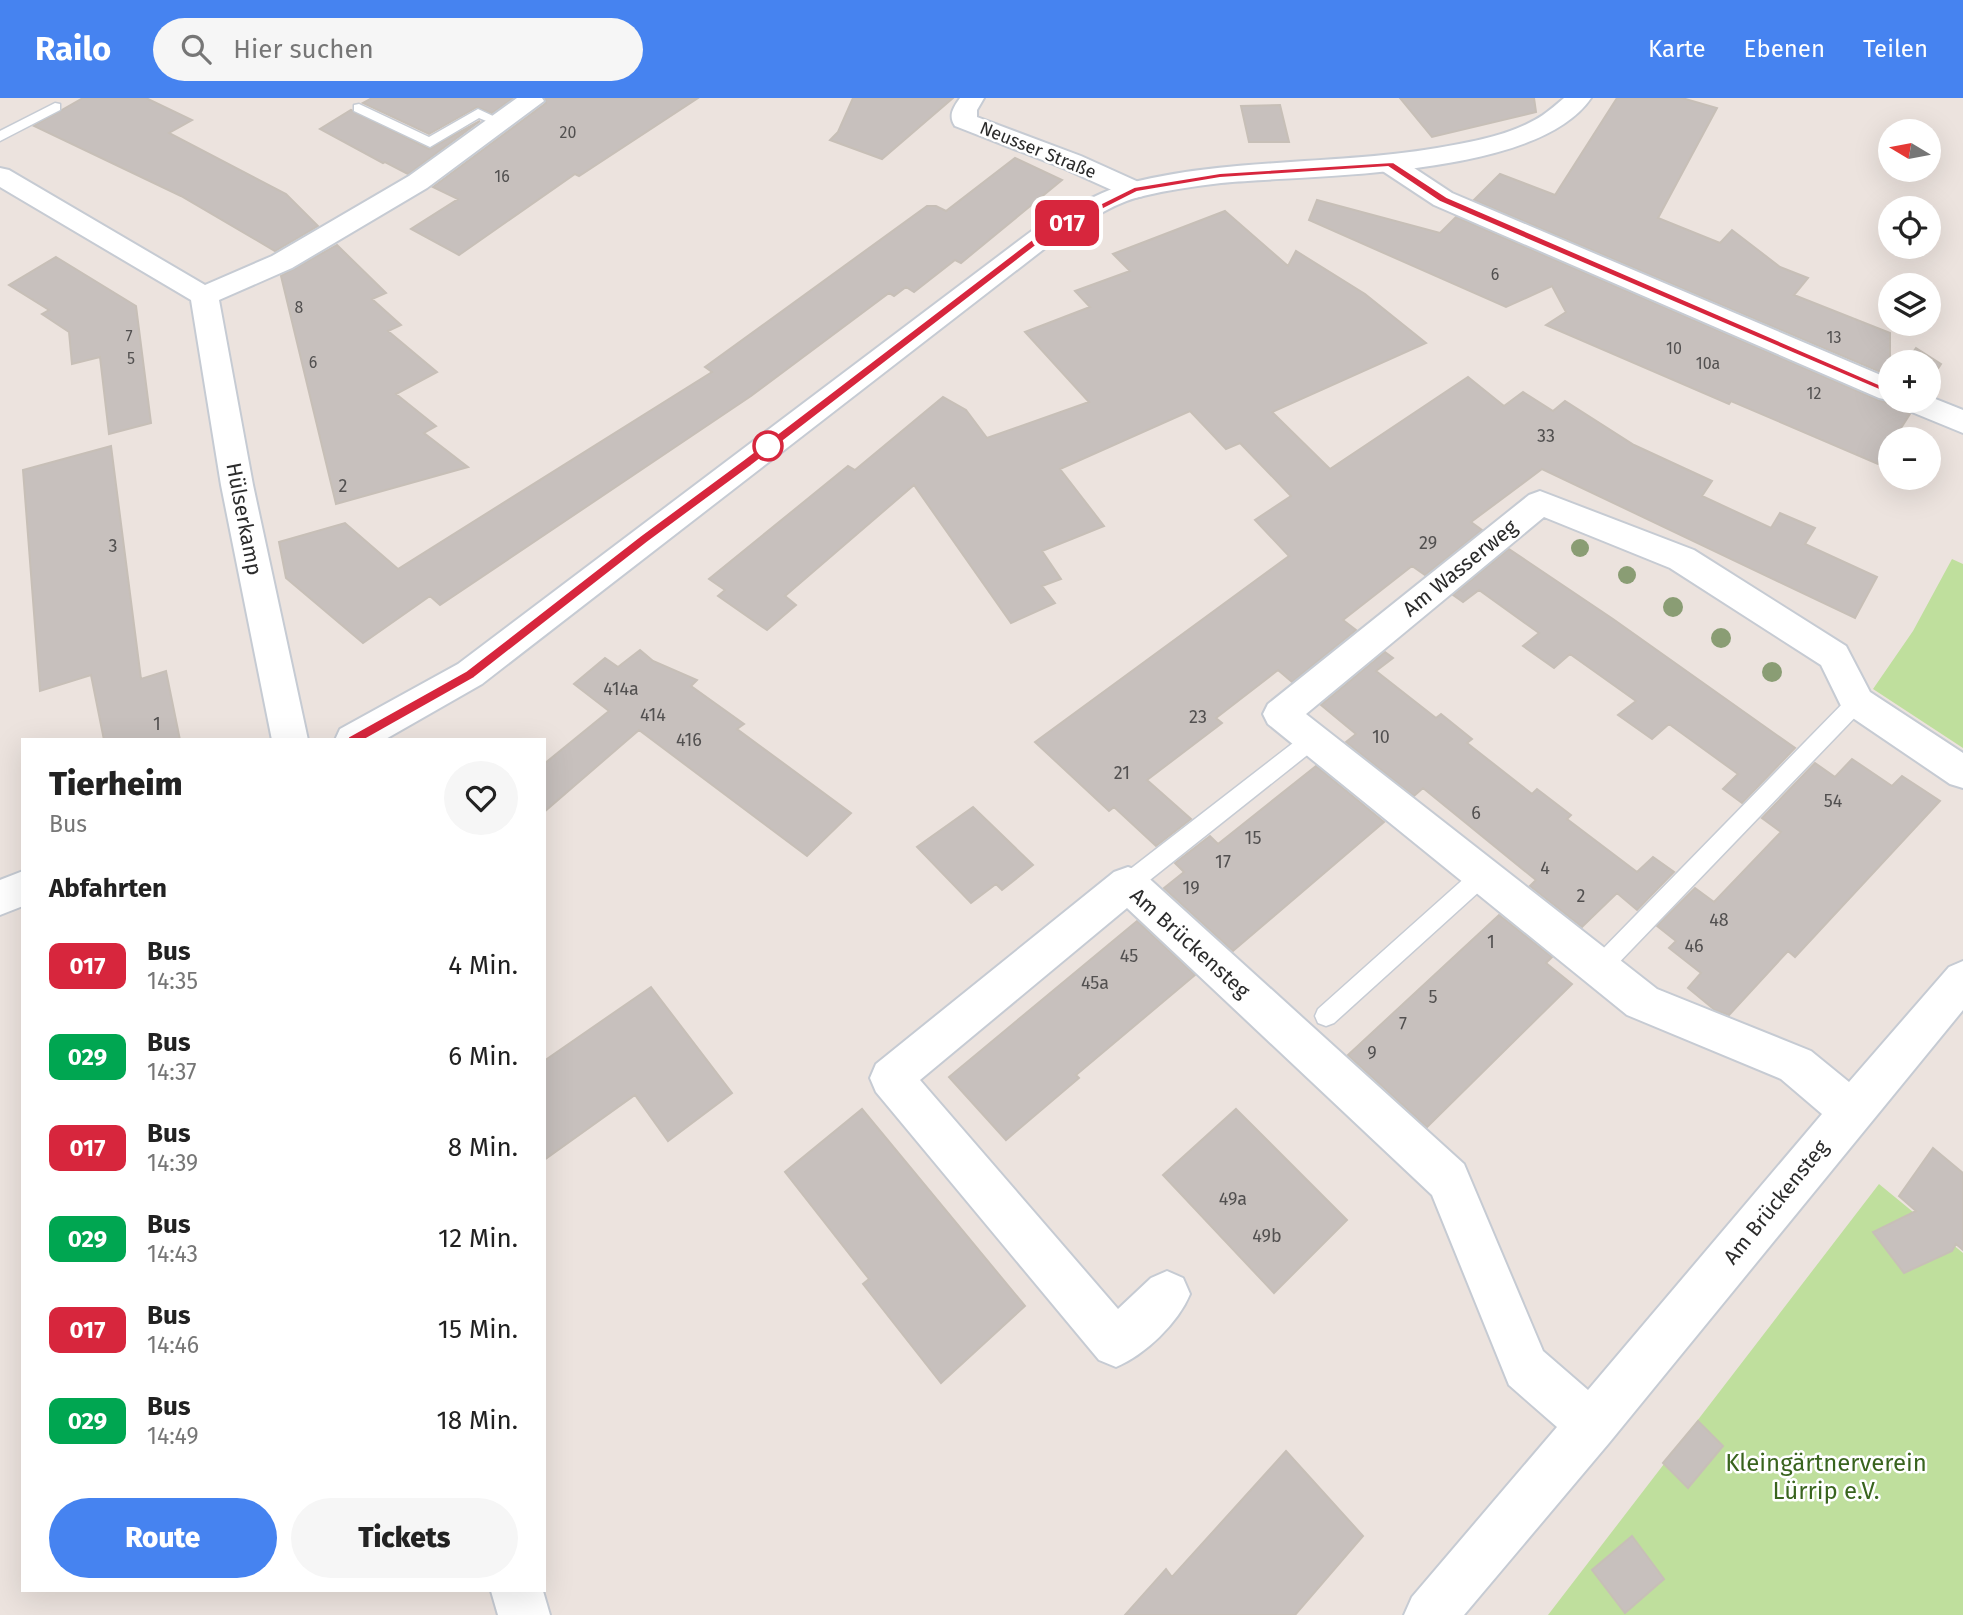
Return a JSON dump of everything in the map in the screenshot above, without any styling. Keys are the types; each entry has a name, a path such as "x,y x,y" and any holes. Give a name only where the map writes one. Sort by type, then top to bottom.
{"street":[{"path":"0,176 204,296 282,262 418,182 532,101 529,98"},
{"name":"Neusser Straße","path":"972,98 964,110 964,121 1072,162 1134,190"},
{"name":"Neusser Straße","path":"357,738 470,674 1042,236 1134,190 1220,176 1390,164 1525,135 1571,109 1580,98"},
{"path":"1390,164 1443,200 1878,386"},
{"name":"Hülserkamp","path":"204,296 237,485 290,738"},
{"path":"1941,413 1963,422"},
{"name":"Am Wasserweg","path":"1851,1111 1797,1065 1642,1002 1281,714 1540,503 1694,566 1834,656 1857,702 1963,773"},
{"name":"Am Brückensteg","path":"1167,1294 1116,1343 891,1078 1128,884 1448,1180 1526,1368 1592,1426"},
{"path":"0,898 21,889"},
{"name":"Am Brückensteg","path":"1430,1615 1592,1426 1851,1111 1963,980"},
{"path":"517,1592 524,1615"}],"lane":[{"path":"0,137 55,107"},
{"path":"359,108 430,143 478,113 501,123"},
{"path":"1600,967 1857,702"},
{"path":"1128,884 1313,739"},
{"path":"1326,1016 1484,874"}],"green space":[{"path":"1952,559 1963,564 1963,748 1873,689 1913,631"},
{"name":"Kleingärtnerverein Lürrip e.V.","path":"1879,1184 1963,1253 1963,1615 1548,1615"}],"building":[{"path":"83,98 146,98 192,120 169,133 286,194 318,226 275,251 181,196 34,126"},
{"path":"372,98 513,98 492,113 477,107 429,134 363,103"},
{"path":"545,98 698,98 579,176 575,174 459,255 411,229 458,199 433,187 546,103"},
{"path":"853,98 953,98 882,159 830,140 838,132"},
{"path":"1400,98 1534,98 1536,112 1432,137"},
{"path":"1617,98 1682,98 1717,108 1658,218 1720,243 1732,230 1780,267 1808,278 1794,295 1878,328 1878,336 1890,336 1890,350 1878,350 1878,371 1474,200 1500,174 1555,195"},
{"path":"1280,105 1289,142 1249,142 1241,106"},
{"path":"351,110 429,149 480,121 408,174 320,129"},
{"path":"1015,158 1062,180 961,263 955,260 914,292 906,287 894,296 889,293 751,396 440,605 430,596 363,643 286,578 279,542 345,523 398,569 712,372 705,367 927,206 936,206 946,211"},
{"path":"1317,200 1440,233 1456,217 1878,400 1878,413 1910,414 1902,427 1878,427 1878,464 1731,401 1729,404 1546,325 1566,312 1552,286 1506,307 1309,220"},
{"path":"1225,211 1288,266 1296,251 1365,294 1426,343 1272,412 1330,469 1468,377 1504,406 1523,392 1553,411 1565,401 1634,445 1712,481 1702,496 1771,528 1780,513 1815,528 1805,544 1877,577 1855,618 1542,469 1471,522 1482,530 1425,575 1412,566 1343,620 1356,630 1292,682 1278,670 1216,718 1222,723 1147,780 1191,819 1156,846 1114,807 1109,811 1035,742 1289,556 1255,520 1291,496 1240,443 1226,449 1190,411 1060,469 1104,526 1042,551 1061,579 1042,586 1055,603 1011,623 914,485 785,596 796,605 767,630 718,596 725,590 709,579 848,466 855,470 943,397 966,410 987,438 1089,402 1025,332 1090,307 1075,291 1130,271 1113,254"},
{"path":"337,245 386,293 372,299 401,325 388,331 437,372 396,394 436,426 424,433 468,467 336,504 281,276"},
{"path":"56,257 136,306 151,423 109,434 100,357 72,364 69,332 42,314 49,310 9,285"},
{"path":"111,446 141,679 166,671 180,738 104,738 91,675 40,691 23,470"},
{"path":"1509,549 1795,748 1742,803 1723,789 1738,774 1669,724 1652,739 1618,715 1636,701 1570,654 1554,668 1523,646 1539,633 1479,590 1463,602 1453,595"},
{"path":"640,650 653,661 697,680 691,686 744,724 737,729 851,813 807,856 639,730 546,810 546,762 609,711 574,684 605,658 618,667"},
{"path":"1385,652 1393,658 1376,671 1436,718 1441,714 1472,739 1467,743 1532,794 1537,789 1571,815 1567,819 1637,872 1653,857 1674,872 1637,910 1617,893 1582,927 1530,886 1536,880 1423,788 1414,796 1346,742 1356,734 1321,705"},
{"path":"1852,759 1892,786 1902,776 1940,801 1795,957 1788,951 1729,1015 1715,1010 1688,988 1701,973 1669,948 1676,941 1657,926 1695,888 1714,902 1781,832 1762,818 1815,763 1835,777"},
{"path":"1316,766 1384,822 1233,951 1164,888 1184,872 1175,863 1210,836 1218,844"},
{"path":"973,807 1033,865 1002,890 996,884 971,903 917,847"},
{"path":"1499,915 1552,957 1546,963 1572,984 1427,1127 1348,1055"},
{"path":"1137,921 1195,975 1076,1075 1079,1078 1006,1140 949,1077"},
{"path":"651,987 732,1093 668,1141 635,1095 546,1159 546,1060"},
{"path":"862,1109 1025,1306 941,1383 863,1284 869,1279 785,1172"},
{"path":"1236,1109 1347,1220 1274,1293 1163,1175"},
{"path":"1933,1148 1963,1173 1963,1250 1956,1244 1952,1251 1904,1273 1873,1232 1916,1211 1899,1196"},
{"path":"1698,1421 1723,1446 1688,1488 1663,1463"},
{"path":"1286,1451 1363,1536 1295,1615 1125,1615 1166,1569 1172,1577"},
{"path":"1632,1536 1664,1579 1625,1613 1592,1570"}],"bus line":[{"name":"017","path":"357,738 470,674 491,659 1042,236 1134,190 1220,176 1390,164 1443,200 1878,386"}]}
